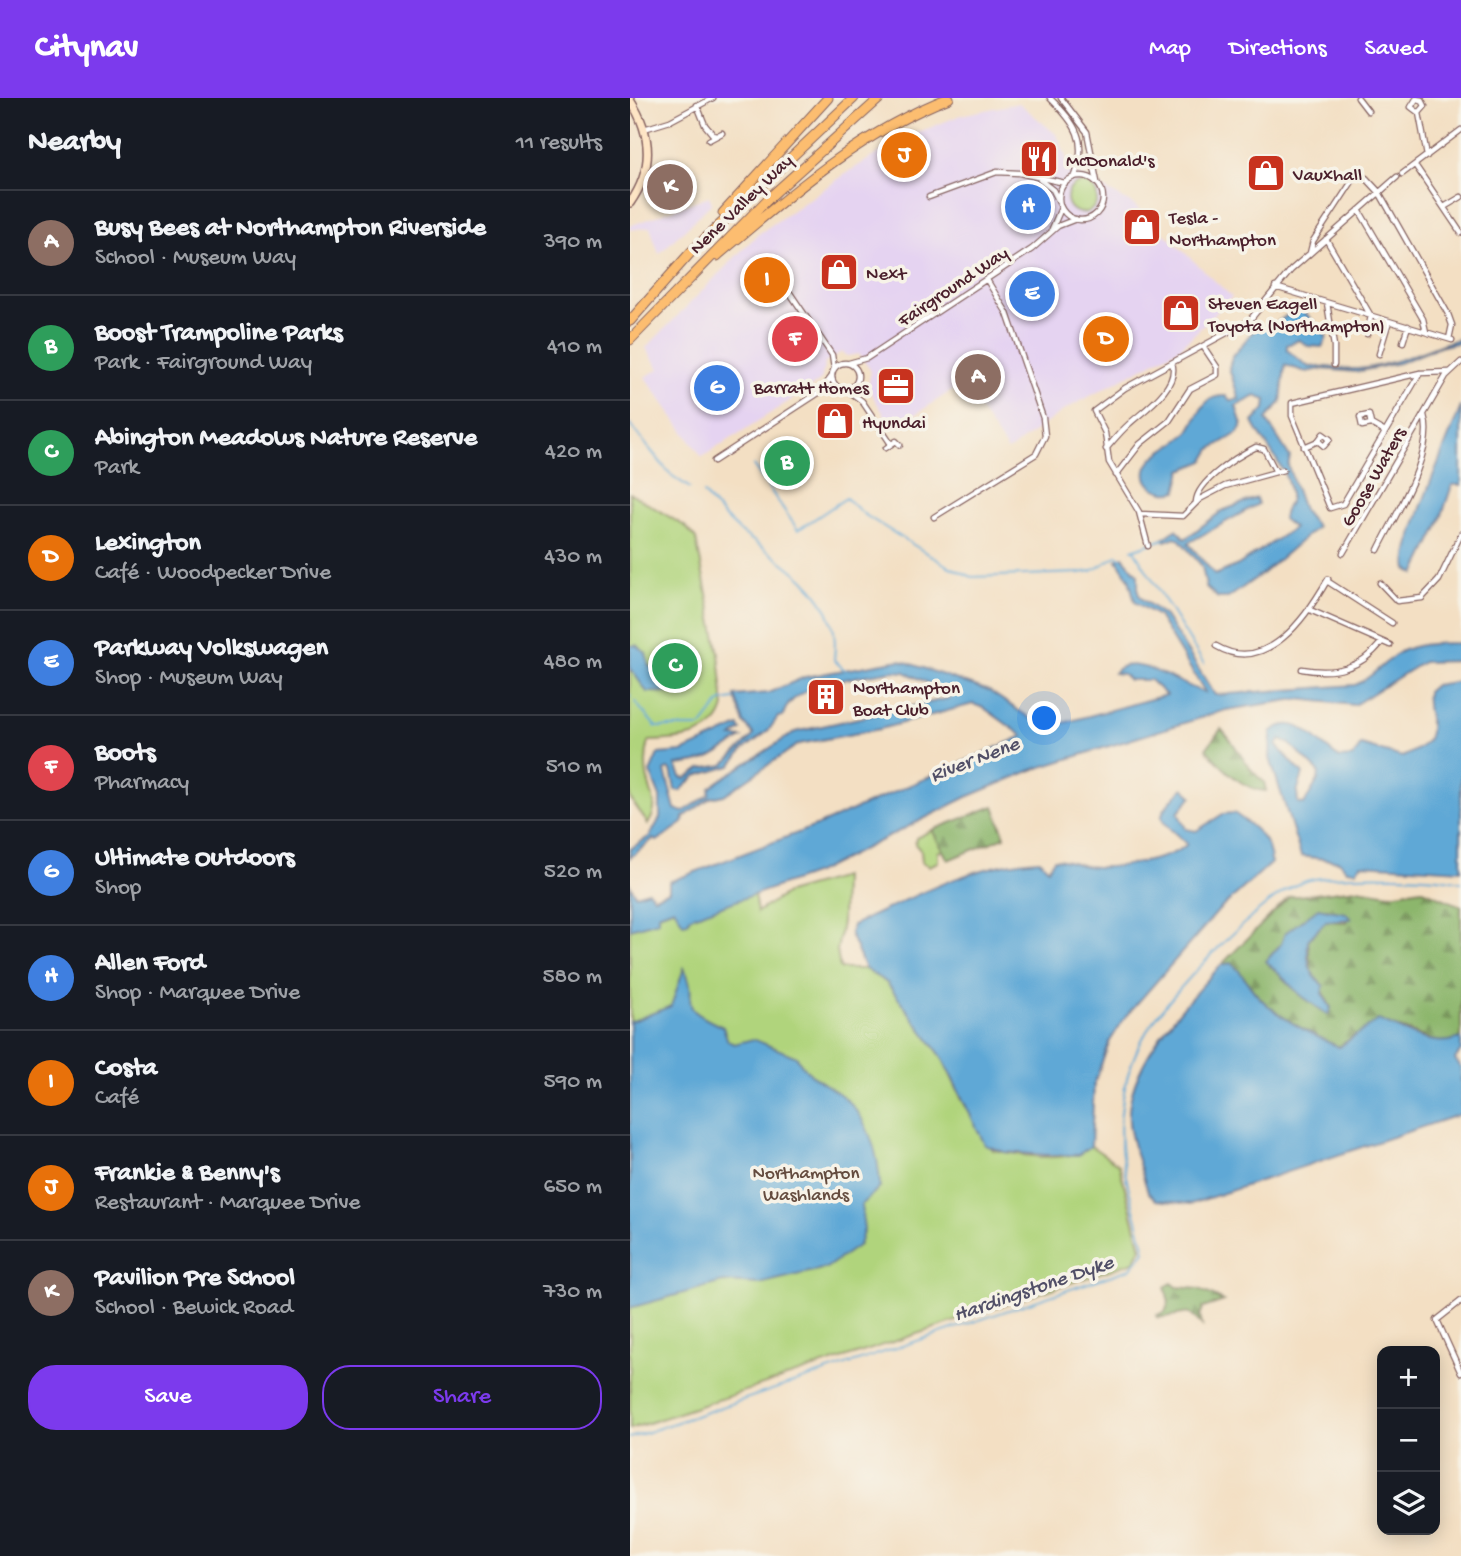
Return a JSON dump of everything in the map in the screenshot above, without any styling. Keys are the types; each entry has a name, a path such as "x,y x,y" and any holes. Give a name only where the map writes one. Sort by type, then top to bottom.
{"highway":[{"path":"691,252 707,230 828,98"},
{"name":"Nene Valley Way","path":"630,321 691,252 854,98"},
{"name":"Nene Valley Way","path":"630,340 673,293 770,197 880,98"},
{"path":"673,293 809,178 865,141 949,98"}],"street":[{"path":"644,129 670,121 713,98"},
{"path":"1050,98 1071,121 1081,143 1082,157 1074,177"},
{"path":"1038,179 1053,190 1060,205 1076,219 1089,219 1099,211 1103,196 1087,132 1062,98"},
{"path":"1358,98 1368,111"},
{"path":"630,100 644,129 648,163 630,203"},
{"path":"697,105 705,125 714,136"},
{"path":"1419,113 1427,156"},
{"path":"1148,546 1140,514 1116,475 1106,449 1105,433 1094,411 1125,388 1249,321 1275,287 1359,209 1461,130"},
{"path":"709,140 722,133"},
{"path":"1415,165 1461,233"},
{"path":"929,197 998,172 1019,173 1065,183 1074,177 1084,176 1098,183"},
{"path":"1275,287 1451,340 1452,325 1448,313 1379,192 1366,178 1355,177 1313,241 1310,254"},
{"path":"1050,232 1065,183"},
{"path":"1444,208 1461,197"},
{"path":"1359,209 1423,319 1426,332"},
{"name":"Fairground Way","path":"867,358 987,280 1050,232 1076,219"},
{"path":"1326,240 1371,316 1367,334"},
{"path":"714,461 820,391 832,376 832,355 771,265"},
{"path":"933,517 1036,454 1045,436 1043,418 1007,313 987,280"},
{"path":"1327,303 1334,365"},
{"path":"1379,354 1389,321"},
{"path":"1404,342 1408,326"},
{"path":"1116,475 1140,443 1169,421 1190,389 1217,375 1217,367 1203,346"},
{"path":"832,355 846,363 858,377 862,401 888,446 896,441 900,445"},
{"path":"834,369 867,358"},
{"path":"845,389 853,386 867,358"},
{"name":"Goose Waters","path":"1343,553 1449,372 1461,362"},
{"path":"1106,449 1128,424 1155,404 1174,374 1172,363"},
{"path":"1420,373 1343,504 1337,509 1327,505 1290,410 1295,401 1420,373 1436,370 1449,372"},
{"path":"832,376 838,387"},
{"path":"820,391 838,387 862,401"},
{"name":"Goose Waters","path":"1378,550 1421,460 1426,433 1424,414"},
{"path":"1371,424 1385,432"},
{"path":"1304,447 1318,442"},
{"path":"1196,503 1201,485 1232,460 1256,447 1264,449 1276,472"},
{"path":"1140,514 1183,516 1196,503 1235,482 1283,470"},
{"path":"1380,583 1397,601 1422,598 1439,580 1461,534"},
{"path":"1216,646 1241,654 1255,652 1287,635 1310,610 1328,580 1392,623"},
{"path":"1310,610 1390,645"},
{"path":"1302,669 1327,673 1341,671 1372,654 1381,643"},
{"path":"1461,1301 1437,1320 1461,1373"}],"shaded area":[{"path":"1019,103 1057,135 1066,157 1066,167 1134,205 1232,297 1180,348 1064,410 1008,451 962,384 893,429 868,388 871,371 859,354 847,356 841,352 825,363 821,380 702,457 645,377 659,369 646,348 757,235 850,171 898,141 961,115"},
{"path":"709,196 712,203 659,254 650,227 630,230 630,226"}],"green space":[{"path":"1082,183 1093,187 1097,198 1093,209 1082,213 1071,209 1067,198 1071,187"},
{"path":"630,493 686,527 696,539 719,654 724,707 720,718 704,732 671,740 649,741 646,767 654,811 648,824 630,798"},
{"path":"1221,729 1264,782 1266,791 1240,782 1206,749"},
{"path":"994,806 1005,837 948,860 932,830"},
{"path":"932,830 943,850 938,852 938,862 929,866 922,862 921,851 915,844 916,838"},
{"name":"Northampton Washlands","path":"843,877 842,922 837,951 840,969 865,969 887,983 942,1057 962,1100 993,1150 1057,1157 1081,1152 1091,1146 1119,1165 1141,1248 1134,1262 630,1429 630,929 658,921 658,914 675,908 690,917 754,894 757,912 787,893"},
{"path":"1357,889 1390,894 1421,889 1461,906 1461,1038 1435,1041 1399,1028 1384,1027 1359,1034 1339,1047 1297,1026 1267,1005 1231,963 1221,965 1289,897","holes":["1327,909 1343,914 1347,922 1326,921 1308,940 1311,972 1331,1007 1328,1014 1299,994 1266,961 1281,944 1285,933"]},
{"path":"1172,1283 1177,1287 1199,1289 1224,1301 1203,1308 1200,1316 1202,1325 1190,1313 1158,1318 1157,1315 1165,1312 1169,1302 1165,1287"}],"water":[{"path":"1296,309 1302,309 1327,337 1322,347 1308,346 1299,340 1287,345 1287,350 1309,367 1371,367 1458,339 1461,342 1439,347 1399,363 1356,372 1321,369 1306,372 1285,365 1281,402 1266,419 1290,457 1288,466 1303,510 1317,527 1263,573 1228,598 1218,598 1206,587 1202,566 1180,540 1175,537 1165,541 1163,539 1177,529 1185,539 1222,511 1256,498 1258,504 1188,543 1215,575 1238,565 1294,528 1283,519 1290,499 1287,479 1253,422 1265,409 1266,400 1256,396 1236,406 1242,425 1238,433 1211,449 1204,461 1182,470 1177,491 1163,492 1152,486 1148,481 1146,469 1154,457 1189,431 1206,403 1218,396 1226,396 1231,401 1239,399 1229,368 1232,357 1255,329 1272,326"},
{"path":"1461,406 1461,485 1452,485 1438,527 1415,574 1407,569 1411,538"},
{"name":"River Nene","path":"1123,557 1138,575 1138,593 1165,616 1215,695 1355,685 1367,679 1400,652 1422,645 1461,643 1461,661 1423,662 1354,705 1297,699 1226,710 1032,770 967,797 816,873 690,917 688,922 683,923 674,908 658,914 658,921 630,929 630,885 636,895 648,891 654,897 669,891 669,882 821,824 1023,736 984,708 973,704 880,729 799,744 724,795 710,798 684,817 683,823 657,841 653,839 630,858 630,849 650,836 660,818 660,797 650,772 658,754 682,752 739,726 741,730 732,737 742,738 725,749 704,760 676,765 681,777 686,779 700,769 724,765 754,735 744,723 735,696 768,693 805,677 900,660 989,691 1045,728 1166,695 1150,680 1129,680 1123,674 1114,673 1122,667 1144,667 1205,692 1158,616 1135,602 1129,579 1117,560","holes":["892,671 905,672 953,695 950,698 795,732 719,781 710,788 709,795 683,812 675,809 665,771 667,769 671,770 675,790 680,791 696,776 731,766 743,750 768,731 778,717 783,716 788,705 799,695 813,688 846,679"]},
{"path":"636,645 646,653 649,666 668,675 685,673 692,676 695,683 690,693 647,692 630,668 630,646"},
{"path":"1461,682 1461,870 1361,864 1356,871 1347,870 1339,861 1301,856 1270,758 1271,732 1281,726 1299,727 1340,758 1353,757 1361,745 1402,757 1425,743 1429,736 1427,692 1435,685","holes":["1281,740 1290,744 1319,772 1318,780 1304,804 1298,803 1297,792 1303,774 1276,745"]},
{"path":"1183,788 1192,796 1178,813 1186,829 1196,831 1223,814 1234,813 1254,828 1264,840 1271,863 1219,910 1126,1016 1110,1041 1094,1084 1091,1146 1078,1155 1046,1155 1004,1152 985,1145 942,1057 887,983 865,969 850,934 853,925 944,883 991,867 1040,860 1048,869 1054,859 1086,866 1109,867 1168,855 1187,844 1162,819 1166,807"},
{"path":"1318,908 1346,913 1351,919 1326,921 1308,940 1310,966 1324,986 1322,993 1331,1008 1328,1015 1299,994 1266,961 1281,944 1285,933"},
{"path":"1231,963 1259,997 1286,1019 1339,1047 1378,1020 1429,1040 1449,1041 1461,1038 1461,1051 1455,1059 1461,1069 1461,1114 1191,1204 1156,1200 1148,1192 1130,1130 1129,1108 1135,1085 1144,1062 1173,1019 1221,965"},
{"path":"684,968 691,989 692,1008 723,1027 728,1041 734,1044 753,1039 797,1057 813,1076 847,1100 862,1119 872,1140 880,1187 861,1205 864,1229 859,1245 826,1268 759,1284 723,1282 630,1308 630,1022 671,1006"}],"waterway":[{"path":"630,425 671,475 690,488"},
{"path":"753,465 798,530 846,498 865,515 946,565 972,577 1079,573 1092,571 1118,555 1122,560"},
{"path":"703,493 736,528 794,571 817,595 826,608 833,628 834,660 847,672"},
{"path":"1132,550 1164,539"},
{"path":"1134,550 1204,664"},
{"path":"635,702 656,727 701,727 721,701 734,699"},
{"name":"Hardingstone Dyke","path":"630,1438 1130,1269 1145,1251 1123,1160 1120,1123 1123,1095 1142,1039 1175,994 1242,925 1286,891 1303,882 1335,877 1382,876 1429,877 1461,882"}],"place":[{"name":"Frankie & Benny's","path":"904,155"},
{"name":"McDonald's","path":"1039,159"},
{"name":"Vauxhall","path":"1266,173"},
{"name":"Pavilion Pre School","path":"670,187"},
{"name":"Allen Ford","path":"1028,207"},
{"name":"Tesla - Northampton","path":"1142,227"},
{"name":"Next","path":"839,272"},
{"name":"Costa","path":"767,280"},
{"name":"Parkway Volkswagen","path":"1032,294"},
{"name":"Steven Eagell Toyota (Northampton)","path":"1181,313"},
{"name":"Boots","path":"795,339"},
{"name":"Lexington","path":"1106,339"},
{"name":"Busy Bees at Northampton Riverside","path":"978,377"},
{"name":"Barratt Homes","path":"896,386"},
{"name":"Ultimate Outdoors","path":"717,388"},
{"name":"Hyundai","path":"835,421"},
{"name":"Boost Trampoline Parks","path":"787,463"},
{"name":"Abington Meadows Nature Reserve","path":"675,666"},
{"name":"Northampton Boat Club","path":"826,697"}]}
